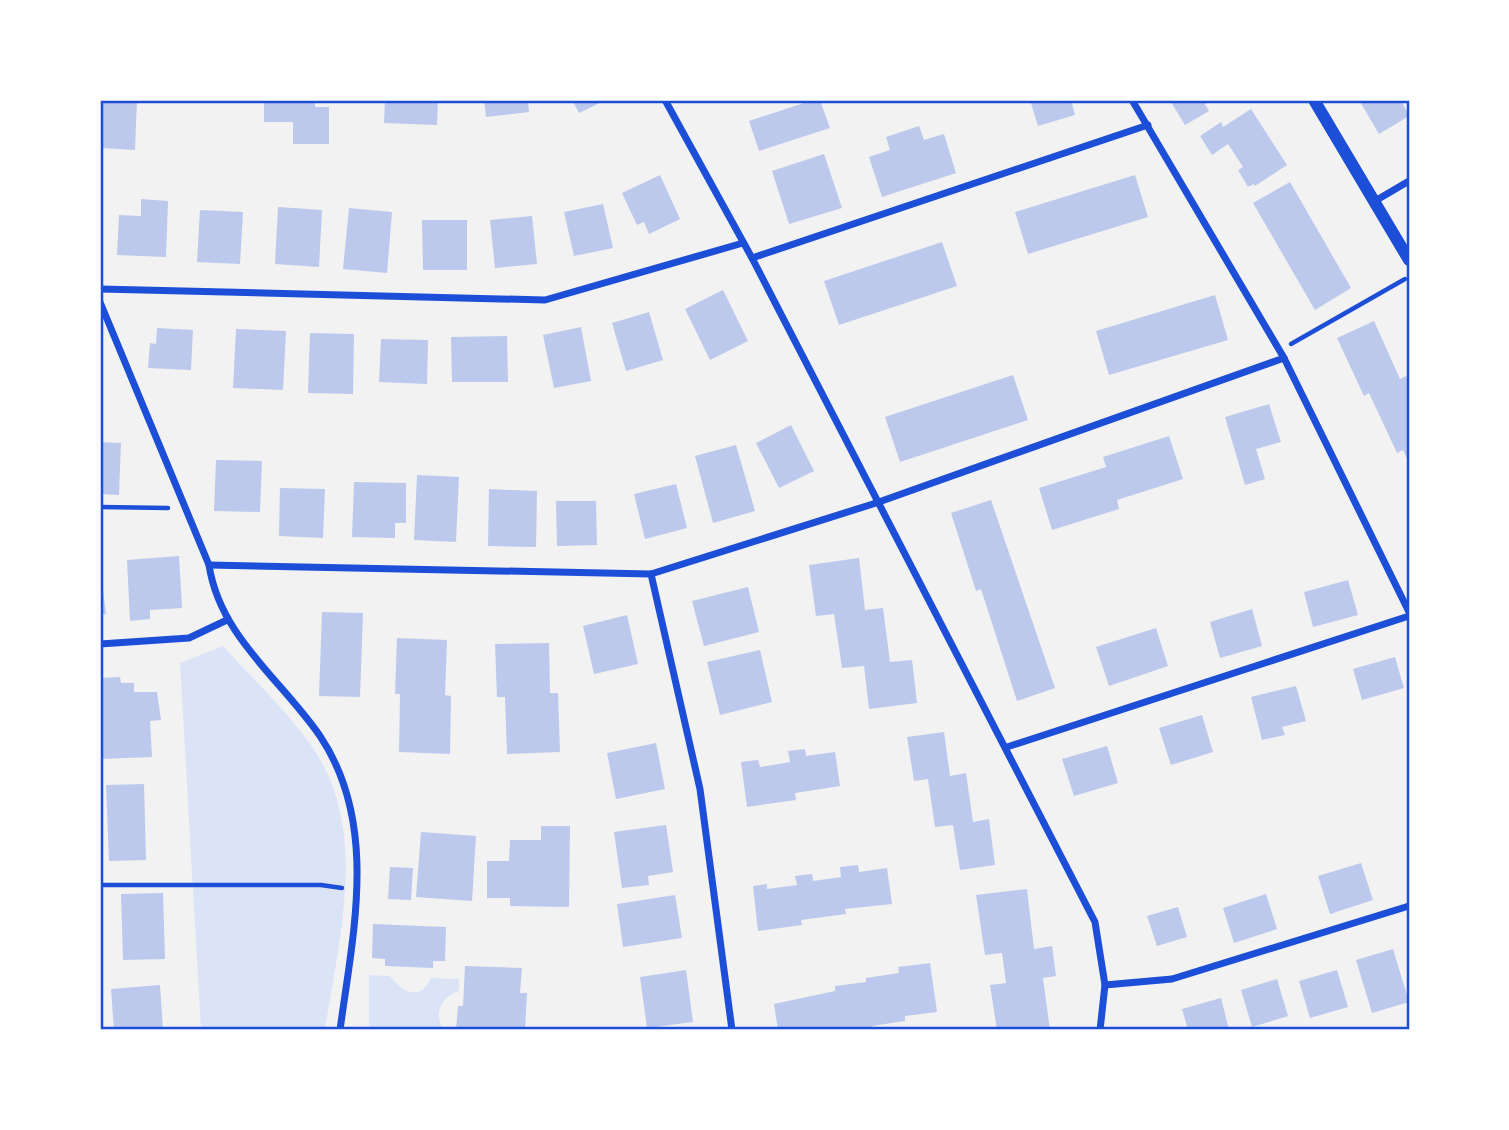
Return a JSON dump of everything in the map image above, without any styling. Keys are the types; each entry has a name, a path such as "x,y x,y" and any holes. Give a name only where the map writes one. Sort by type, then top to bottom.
{"street":[{"path":"665,100 752,258 876,503 1007,747 1095,922 1105,985 1100,1030"},
{"path":"1007,747 1409,614 1280,350 1132,100"},
{"path":"1314,100 1409,260"},
{"path":"752,258 1148,125"},
{"path":"1375,201 1409,181"},
{"path":"100,289 545,300 743,243"},
{"path":"100,302 209,565 213,590 227,620 321,737 344,782 358,845 357,890 340,1030"},
{"path":"209,565 651,574 876,503 1284,358"},
{"path":"651,574 700,789 732,1030"},
{"path":"100,644 189,638 227,620"},
{"path":"1105,985 1172,979 1409,906"}],"path":[{"path":"1280,350 1409,277"},
{"path":"100,507 186,508"},
{"path":"100,885 321,885 357,890"}],"shaded area":[{"path":"223,646 311,745 329,778 340,812 345,848 345,884 337,958 325,1030 201,1030 180,663"},
{"path":"369,975 390,976 400,987 411,992 422,990 431,978 459,979 459,991 443,1001 439,1012 444,1030 369,1030"}],"building":[{"path":"100,100 137,100 135,150 100,148"},
{"path":"264,100 315,100 315,107 329,107 329,144 293,144 293,122 264,122"},
{"path":"385,100 438,100 437,125 384,123"},
{"path":"484,100 528,100 529,112 486,117"},
{"path":"572,100 606,100 579,113"},
{"path":"820,100 830,128 759,151 749,121"},
{"path":"1030,100 1071,100 1075,115 1038,126"},
{"path":"1213,100 1205,104 1209,111 1185,125 1171,102"},
{"path":"1359,100 1401,100 1409,116 1379,134"},
{"path":"1251,109 1287,165 1255,186 1254,184 1248,187 1238,170 1243,167 1228,144 1212,155 1200,136 1221,122 1223,127"},
{"path":"919,126 924,140 944,134 956,173 882,197 869,157 890,150 886,137"},
{"path":"824,154 842,208 789,224 772,171"},
{"path":"660,175 680,219 649,234 644,222 637,225 622,193"},
{"path":"1135,175 1148,217 1028,254 1015,212"},
{"path":"1290,182 1351,288 1315,310 1253,203"},
{"path":"141,199 168,201 166,257 117,255 119,215 141,216"},
{"path":"603,204 613,248 574,256 564,212"},
{"path":"278,207 322,210 319,267 275,264"},
{"path":"349,208 392,212 387,273 343,269"},
{"path":"200,210 243,212 240,264 197,262"},
{"path":"532,216 537,264 495,268 490,220"},
{"path":"422,220 467,220 467,270 423,270"},
{"path":"942,242 957,286 839,325 824,281"},
{"path":"723,290 748,341 710,360 685,309"},
{"path":"1215,295 1228,340 1109,375 1096,331"},
{"path":"649,312 663,360 626,371 612,323"},
{"path":"1374,321 1400,379 1406,376 1409,383 1409,463 1403,450 1397,453 1369,393 1364,396 1337,338"},
{"path":"581,327 591,381 554,388 543,335"},
{"path":"157,328 193,330 191,370 148,368 150,343 156,344"},
{"path":"236,329 286,331 283,390 233,388"},
{"path":"310,333 354,334 353,394 308,393"},
{"path":"507,336 508,382 452,382 451,337"},
{"path":"381,339 428,340 427,384 379,382"},
{"path":"1013,375 1028,420 900,462 885,417"},
{"path":"1269,404 1281,442 1256,449 1265,479 1245,485 1225,417"},
{"path":"791,425 814,471 779,488 756,443"},
{"path":"1169,436 1183,479 1117,500 1119,509 1052,530 1039,488 1106,467 1103,457"},
{"path":"100,442 121,443 119,495 100,494"},
{"path":"736,445 755,511 713,523 695,456"},
{"path":"216,460 262,461 260,512 214,511"},
{"path":"417,475 459,477 456,542 414,540"},
{"path":"354,482 406,483 406,523 395,523 395,538 352,537"},
{"path":"676,484 687,528 645,539 634,494"},
{"path":"280,488 325,489 323,538 279,536"},
{"path":"489,489 537,491 536,547 488,546"},
{"path":"991,500 1055,688 1017,701 981,589 976,591 951,513"},
{"path":"556,501 596,501 597,545 557,546"},
{"path":"179,556 182,608 150,610 150,619 130,621 127,560"},
{"path":"859,558 865,610 883,608 890,662 912,660 917,703 869,709 864,666 842,668 834,614 816,616 809,565"},
{"path":"100,564 106,614 100,615"},
{"path":"1348,580 1358,615 1313,627 1304,592"},
{"path":"748,587 759,632 704,646 692,601"},
{"path":"1252,609 1262,646 1220,658 1210,622"},
{"path":"322,612 363,613 360,697 319,696"},
{"path":"627,615 638,664 594,674 583,626"},
{"path":"1156,628 1168,666 1109,686 1096,647"},
{"path":"397,638 447,640 445,695 451,696 450,754 399,752 400,694 395,694"},
{"path":"549,643 550,693 558,693 560,752 507,754 505,697 497,697 495,644"},
{"path":"760,650 772,702 720,715 707,662"},
{"path":"1395,657 1404,688 1362,700 1353,669"},
{"path":"120,677 121,683 134,683 134,692 157,692 161,720 150,721 152,757 102,759 100,678"},
{"path":"1296,686 1306,721 1282,727 1285,735 1262,740 1251,697"},
{"path":"1202,715 1213,752 1171,765 1159,728"},
{"path":"944,732 950,776 966,773 973,822 989,819 995,865 960,870 953,825 935,827 928,779 914,781 907,737"},
{"path":"656,743 665,789 616,799 607,753"},
{"path":"1107,746 1118,783 1074,796 1062,759"},
{"path":"805,749 806,756 835,752 840,786 795,793 796,800 747,807 741,762 758,760 760,767 790,762 788,751"},
{"path":"144,784 146,860 109,861 106,785"},
{"path":"666,825 673,872 648,876 649,885 622,888 614,832"},
{"path":"541,826 570,826 569,907 510,906 510,898 487,898 487,861 509,861 510,840 541,840"},
{"path":"421,832 476,836 472,901 416,897"},
{"path":"1361,863 1373,900 1330,914 1318,876"},
{"path":"858,865 859,872 887,868 892,904 845,909 846,914 801,920 802,925 758,931 753,886 767,884 767,889 797,885 795,876 812,874 813,881 841,877 840,867"},
{"path":"390,867 413,868 411,900 388,899"},
{"path":"1027,889 1034,949 1052,946 1056,976 1043,978 1050,1030 997,1030 990,985 1006,983 1002,953 985,955 976,895"},
{"path":"163,893 165,959 123,960 121,894"},
{"path":"1266,894 1277,929 1234,943 1223,908"},
{"path":"675,895 682,938 623,947 617,904"},
{"path":"1178,907 1187,937 1157,946 1147,916"},
{"path":"373,924 446,927 445,961 433,961 433,968 385,966 385,959 372,958"},
{"path":"1393,949 1409,1002 1372,1013 1356,960"},
{"path":"930,963 937,1012 905,1016 905,1021 872,1026 873,1030 778,1030 774,1004 835,991 835,986 866,982 866,978 899,973 898,967"},
{"path":"465,966 522,968 520,993 527,993 525,1030 456,1030 458,1006 463,1006"},
{"path":"686,970 693,1022 647,1028 640,977"},
{"path":"1337,970 1348,1007 1310,1018 1299,981"},
{"path":"1277,979 1288,1016 1252,1027 1241,990"},
{"path":"160,985 163,1030 114,1030 111,989"},
{"path":"1221,998 1229,1030 1188,1030 1182,1009"}]}
